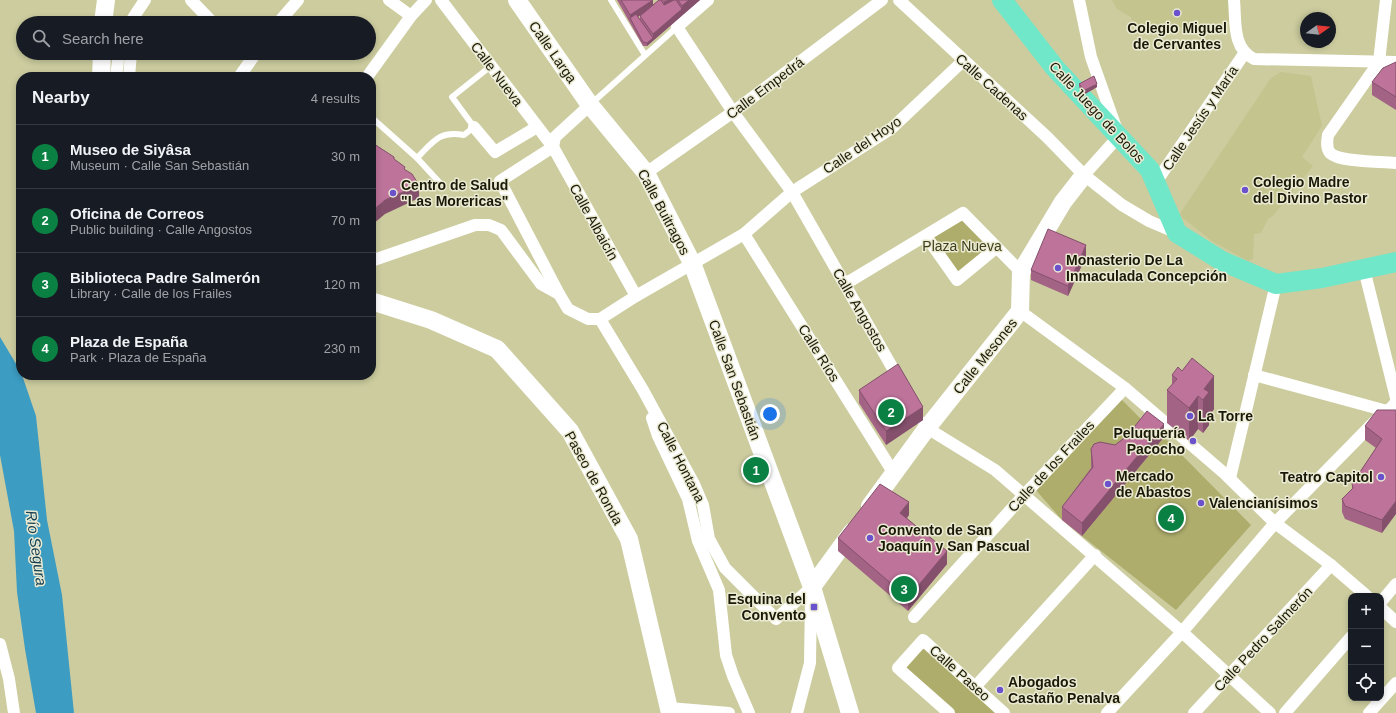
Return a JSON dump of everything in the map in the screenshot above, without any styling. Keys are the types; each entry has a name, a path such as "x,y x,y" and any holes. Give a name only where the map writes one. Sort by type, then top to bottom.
{"main road":[{"path":"104,16 106,0"},
{"name":"Calle Larga","path":"517,0 590,105"},
{"name":"Calle Juego de Bolos","path":"1002,0 1055,68 1150,170 1177,233"},
{"path":"101,72 102,60"},
{"name":"Calle Buitragos","path":"590,105 646,172 692,264"},
{"name":"Calle Mesones","path":"812,587 894,472 923,421 1020,312 1021,272 1063,202 1084,175"},
{"path":"1177,233 1222,261 1276,284 1322,278 1396,262"},
{"name":"Calle San Sebastián","path":"692,264 812,587 850,713"},
{"name":"Paseo de Ronda","path":"376,303 431,320 497,349 570,431 629,539 669,710"}],"street":[{"path":"135,16 144,0"},
{"path":"191,0 206,16"},
{"path":"284,16 298,0"},
{"path":"389,0 411,16"},
{"path":"371,72 411,16 426,0"},
{"name":"Calle Nueva","path":"441,0 553,147"},
{"path":"677,26 708,0"},
{"name":"Calle Empedrá","path":"646,172 733,112 882,0"},
{"name":"Calle Cadenas","path":"899,0 963,61 1047,137 1084,175 1122,205 1149,221 1177,233"},
{"path":"1079,0 1091,57 1119,136 1084,175"},
{"path":"1234,0 1238,46 1244,54 1254,59 1396,62"},
{"path":"1386,0 1379,62 1328,135 1326,143 1329,152 1337,158 1396,163"},
{"name":"Calle Angostos","path":"677,26 733,112 792,192 905,390"},
{"name":"Calle Jesús y María","path":"1156,182 1244,54"},
{"path":"117,72 118,60"},
{"path":"129,72 130,60"},
{"path":"242,72 249,60"},
{"name":"Calle del Hoyo","path":"600,320 636,296 744,234 792,192 892,128 963,61"},
{"path":"590,105 555,137 553,147 500,181 568,309 588,319 600,320"},
{"path":"474,127 495,152 537,126"},
{"name":"Calle Albaicín","path":"553,147 636,296"},
{"path":"845,284 963,213 1021,272"},
{"path":"376,259 475,225 489,225 501,230 541,284 559,294"},
{"name":"Calle Ríos","path":"744,234 894,472"},
{"path":"926,236 957,280 996,248"},
{"path":"1364,269 1393,406"},
{"path":"1230,478 1276,284"},
{"path":"1020,312 1125,388 1230,478 1275,523 1331,565 1364,593"},
{"name":"Calle Hontana","path":"600,320 643,390 694,484 703,505 709,539 725,568 776,619 812,587"},
{"path":"1254,375 1393,406"},
{"name":"Calle de los Frailes","path":"914,617 1024,495 1125,388"},
{"path":"643,390 658,436 688,499 698,541 718,590 726,655 733,676 749,713"},
{"path":"1107,713 1182,632 1275,523 1393,406"},
{"path":"923,421 995,470 1095,555 1270,713"},
{"path":"975,687 1095,555"},
{"name":"Calle Pedro Salmerón","path":"1194,713 1331,565"},
{"path":"1384,598 1396,584"},
{"path":"797,713 810,663 812,587"},
{"path":"1384,611 1396,622"},
{"name":"Calle Paseo","path":"949,713 898,668 923,640 1004,713"},
{"path":"1285,713 1348,640"},
{"path":"0,644 9,679 14,713"},
{"path":"1369,713 1396,683"},
{"path":"669,710 729,713"}],"lane":[{"path":"611,0 645,55"},
{"path":"590,105 677,26"},
{"path":"417,158 436,139 451,133 464,135 474,127 452,97 491,66"},
{"path":"376,121 417,158 440,183"}],"shaded area":[{"name":"Colegio Miguel de Cervantes","path":"1112,0 1231,0 1232,8 1229,22 1136,32 1131,17 1117,9"},
{"name":"Colegio Madre del Divino Pastor","path":"1281,72 1311,76 1322,126 1302,157 1313,166 1273,216 1268,219 1261,233 1254,234 1253,259 1248,261 1212,241 1179,215 1271,78"}],"green space":[{"name":"Plaza Nueva","path":"963,213 996,248 957,280 926,236"},
{"path":"1118,396 1147,425 1091,463 1093,480 1062,520 1035,489"},
{"path":"1164,437 1251,525 1176,610 1082,536"},
{"path":"923,640 1004,713 949,713 898,668"}],"water":[{"name":"Río Segura","path":"0,337 16,364 16,380 24,380 36,416 47,520 62,595 74,713 36,713 17,592 14,531 0,455"}],"building":[{"path":"621,0 653,0 630,15"},
{"path":"659,0 661,0 664,5 676,0 682,9 653,34 640,16"},
{"path":"678,0 689,0 682,6"},
{"path":"636,14 653,38 647,43 643,42 630,18"},
{"path":"1396,62 1396,97 1372,82 1383,68"},
{"path":"1094,76 1097,84 1085,90 1079,84"},
{"path":"376,145 394,157 394,159 405,167 404,169 412,174 419,185 385,200 376,208"},
{"name":"Monasterio De La Inmaculada Concepción","path":"1048,229 1086,245 1068,286 1031,270"},
{"path":"1192,358 1214,376 1204,389 1209,392 1203,400 1198,396 1189,408 1167,390 1177,379 1172,375 1178,367 1182,371"},
{"path":"898,364 923,407 886,431 859,390"},
{"name":"Teatro Capitol","path":"1377,410 1396,410 1396,501 1382,520 1345,506 1342,499 1353,488 1352,484 1382,439 1365,426"},
{"name":"Mercado de Abastos","path":"1147,411 1164,424 1082,523 1062,507 1093,467 1091,449 1094,444 1100,442 1115,445 1127,436"},
{"path":"880,484 909,502 900,513 947,551 908,598 838,538"}],"place":[{"name":"Colegio Miguel de Cervantes","path":"1177,13"},
{"name":"Colegio Madre del Divino Pastor","path":"1245,190"},
{"name":"Centro de Salud \"Las Morericas\"","path":"393,193"},
{"name":"Monasterio De La Inmaculada Concepción","path":"1058,268"},
{"name":"Oficina de Correos","path":"891,412"},
{"name":"La Torre","path":"1190,416"},
{"name":"Peluquería Pacocho","path":"1193,441"},
{"name":"Museo de Siyâsa","path":"756,470"},
{"name":"Teatro Capitol","path":"1381,477"},
{"name":"Mercado de Abastos","path":"1108,484"},
{"name":"Valencianísimos","path":"1201,503"},
{"name":"Plaza de España","path":"1171,518"},
{"name":"Convento de San Joaquín y San Pascual","path":"870,538"},
{"name":"Biblioteca Padre Salmerón","path":"904,589"},
{"name":"Esquina del Convento","path":"814,607"},
{"name":"Abogados Castaño Penalva","path":"1000,690"}]}
